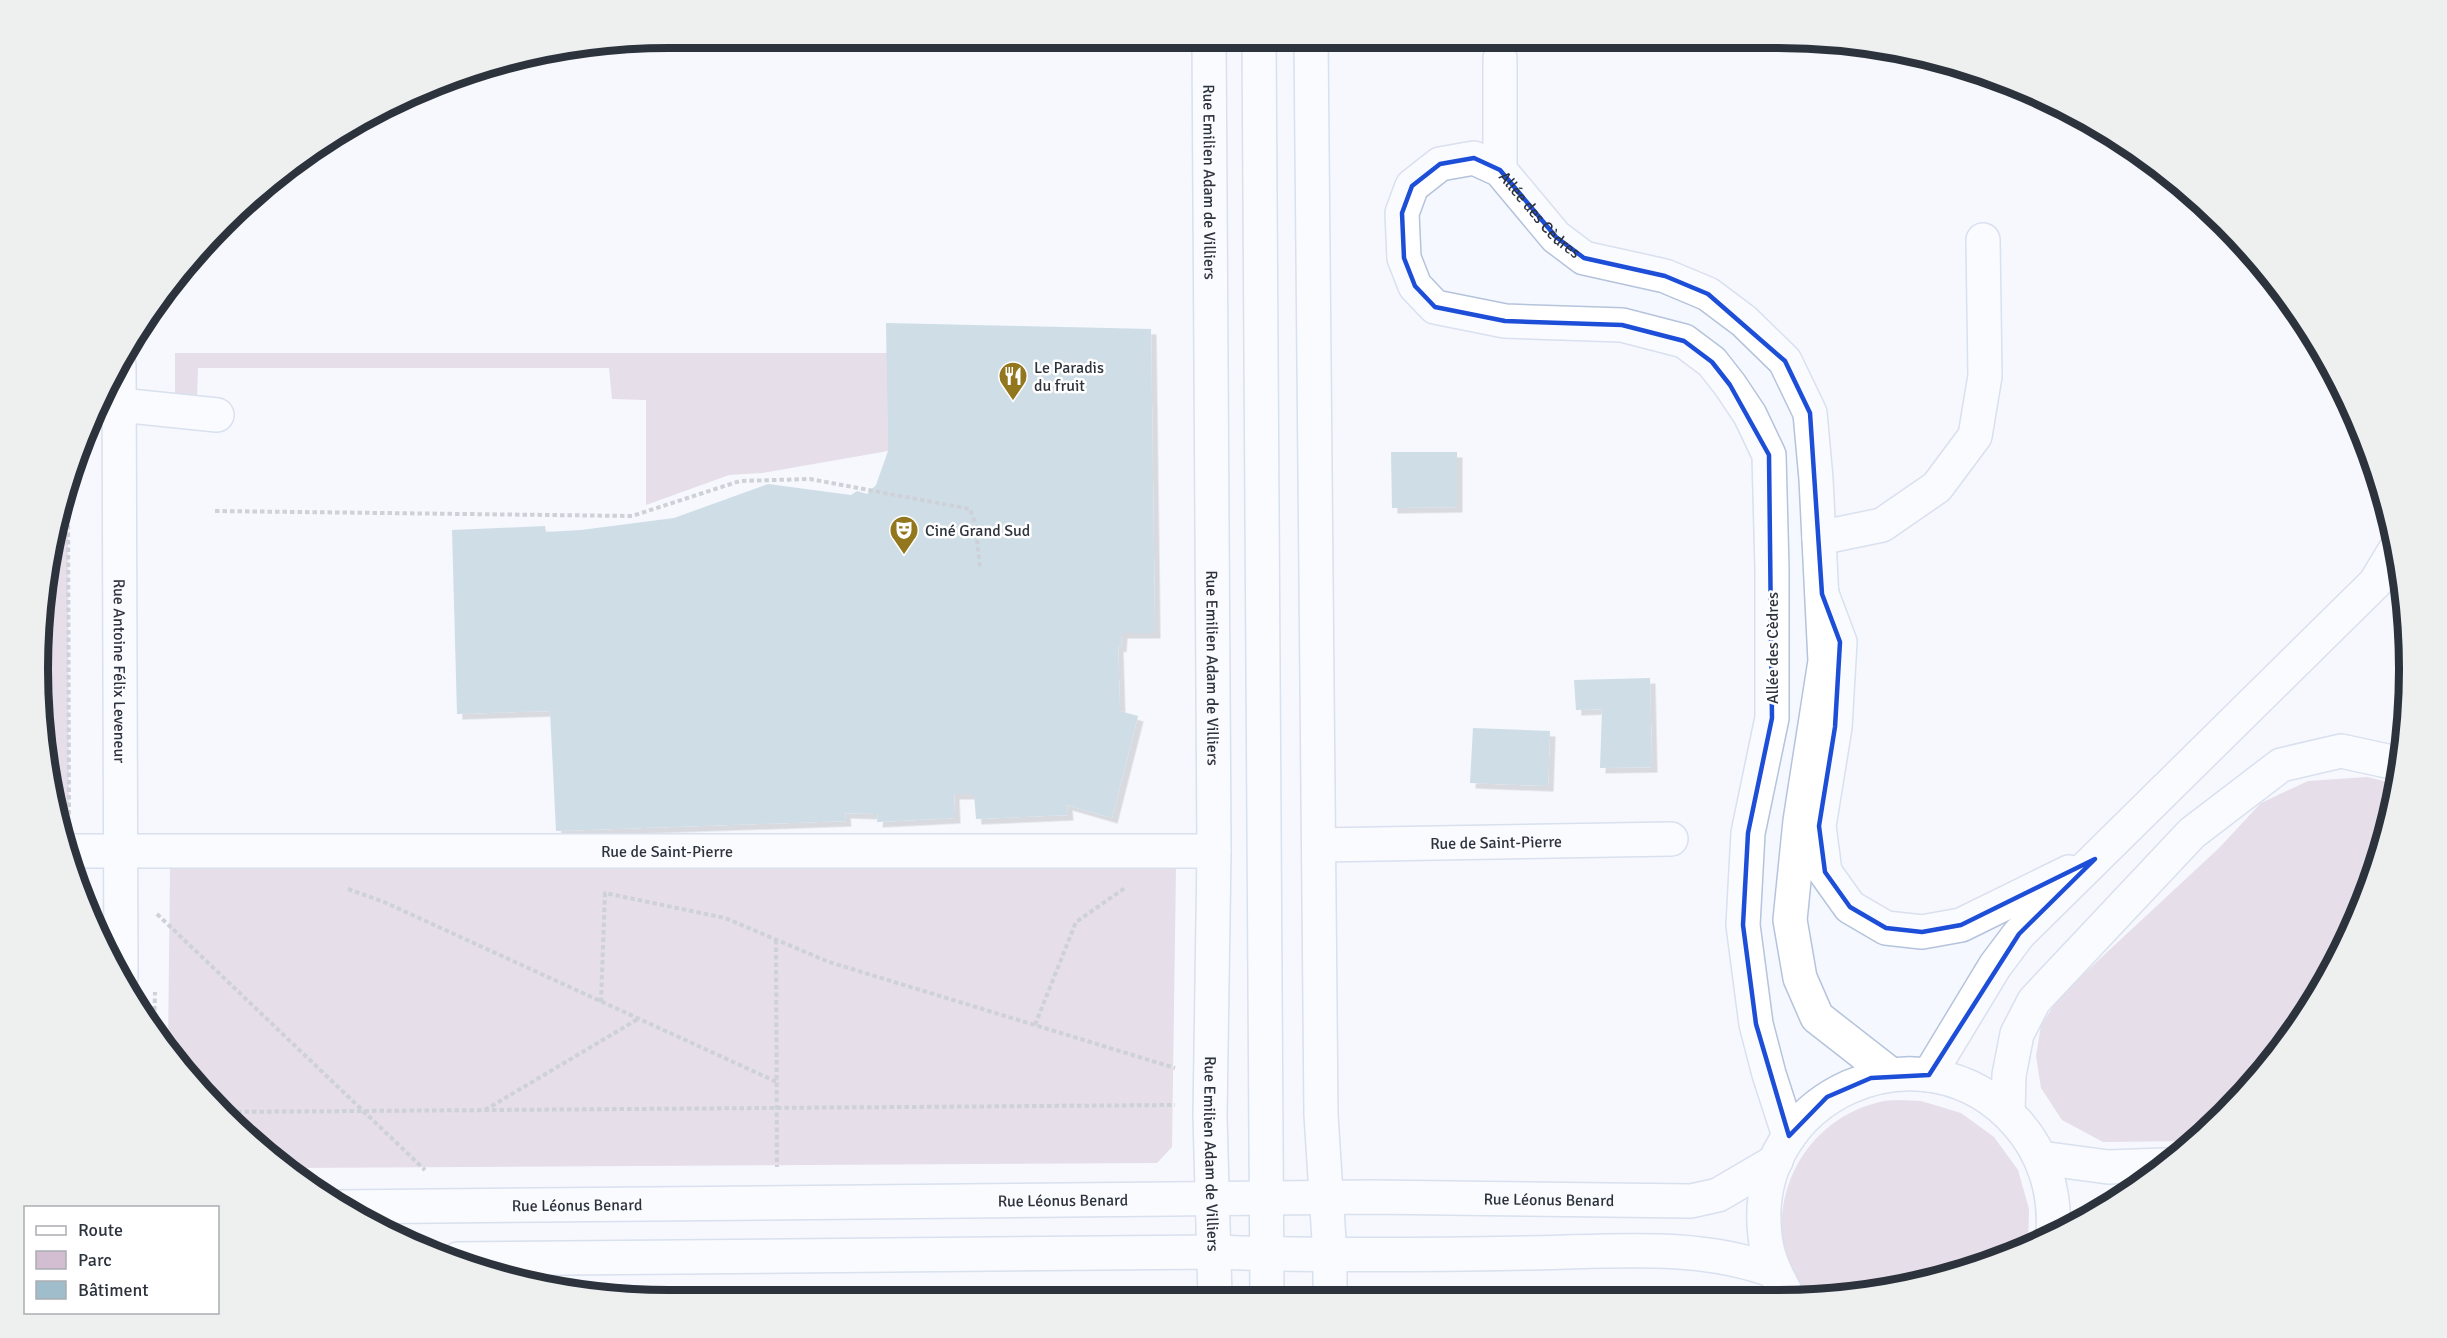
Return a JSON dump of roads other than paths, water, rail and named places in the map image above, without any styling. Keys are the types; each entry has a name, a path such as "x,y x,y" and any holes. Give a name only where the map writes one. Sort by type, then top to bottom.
{"main road":[{"name":"Rue Emilien Adam de Villiers","path":"1209,48 1214,851 1210,1117 1215,1290"},
{"path":"1259,48 1267,1290"},
{"path":"1311,48 1321,1115 1330,1290"},
{"path":"1500,58 1500,170"},
{"name":"Allée des Cèdres","path":"1782,1149 1769,1074 1756,1024 1743,925 1748,833 1772,718 1773,568 1769,455 1750,415 1730,385 1712,362 1684,341 1623,325 1505,321 1434,307 1415,286 1404,258 1402,213 1412,186 1440,164 1474,158 1500,170 1556,237 1584,258 1665,276 1708,294 1744,321 1785,361 1809,413 1819,538 1825,661 1800,821 1790,920 1800,978 1817,1017 1890,1074"},
{"path":"1819,538 1882,525 1937,487 1975,436 1985,376 1983,240"},
{"name":"Rue Antoine Félix Leveneur","path":"119,380 121,961"},
{"path":"120,405 217,415"},
{"path":"1929,1075 1995,966 2019,934 2375,583 2389,560"},
{"path":"1822,594 1840,642 1835,727 1819,826 1825,872 1850,907 1886,928 1922,932 1961,925 2095,859"},
{"path":"2008,1113 2009,1075 2017,1034 2034,1001 2192,833 2281,765 2341,751 2392,762"},
{"name":"Rue de Saint-Pierre","path":"1319,845 1671,839"},
{"name":"Rue de Saint-Pierre","path":"120,850 1214,851"},
{"path":"75,851 120,850"},
{"path":"1781,1283 1765,1237 1764,1202 1772,1168 1782,1149 1806,1115 1827,1097 1852,1085 1890,1074 1929,1075 1958,1082 1985,1095 2008,1113 2027,1134 2041,1158 2050,1187 2053,1226"},
{"name":"Rue Léonus Benard","path":"358,1207 1326,1197 1690,1201 1718,1195 1782,1149"},
{"path":"2041,1158 2108,1167 2150,1166"},
{"path":"475,1259 1214,1252 1330,1256 1689,1251 1749,1262 1781,1283"}],"place":[{"name":"Le Paradis du fruit","path":"1013,402"},
{"name":"Ciné Grand Sud","path":"904,556"}]}
